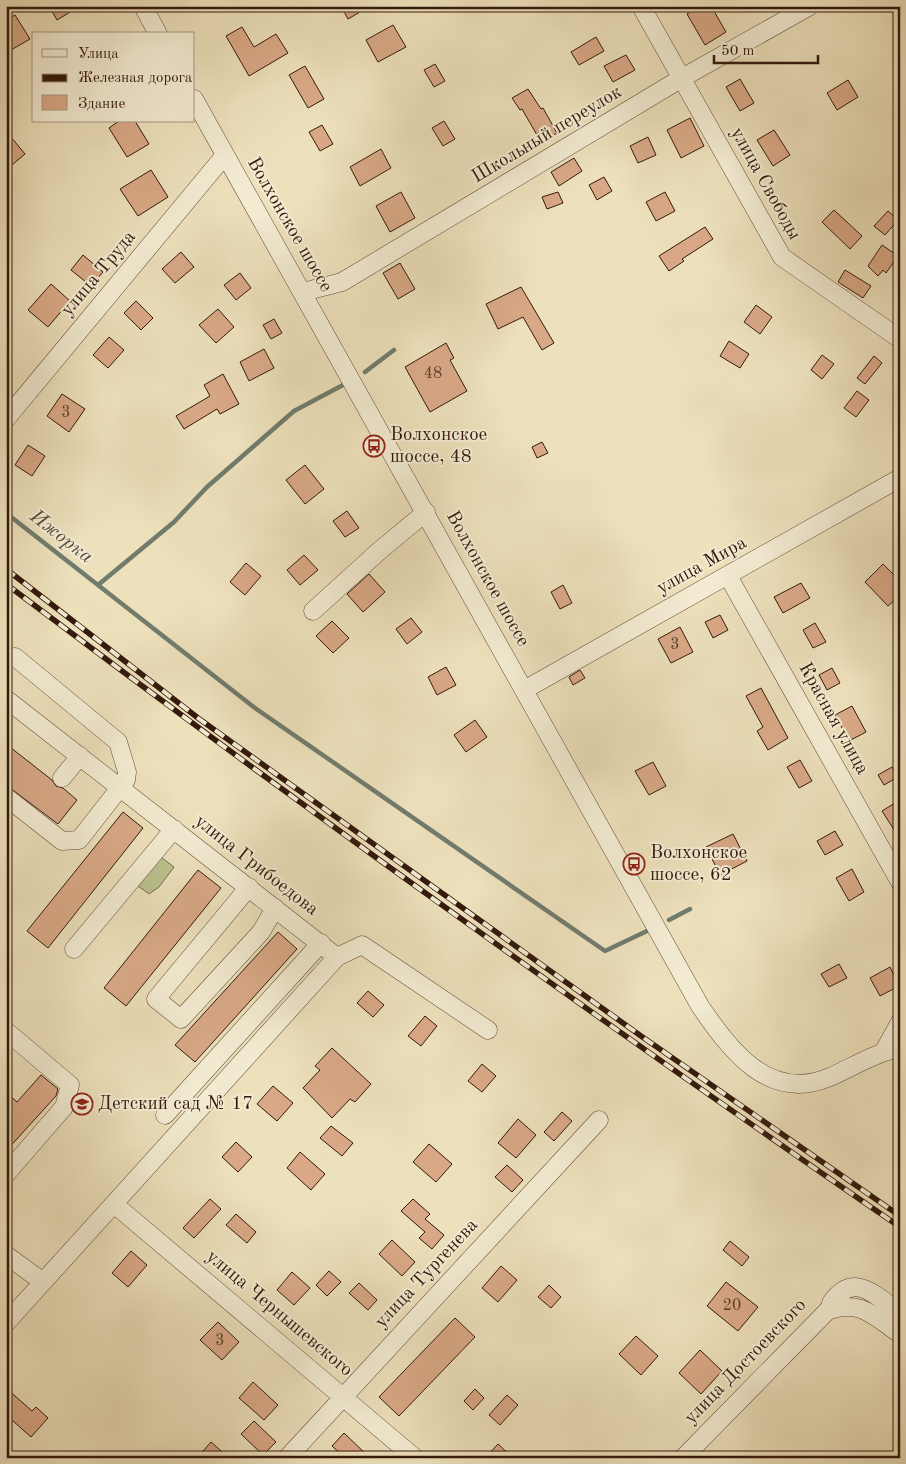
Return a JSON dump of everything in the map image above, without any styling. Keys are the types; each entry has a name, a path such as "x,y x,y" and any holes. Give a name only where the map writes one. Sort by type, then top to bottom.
{"street":[{"path":"142,6 157,32"},
{"name":"улица Свободы","path":"641,6 782,258 900,339"},
{"name":"Школьный переулок","path":"303,292 342,282 682,78 810,6"},
{"name":"Волхонское шоссе","path":"195,101 700,1006 724,1040 755,1069 771,1078 801,1085 830,1077 892,1050"},
{"name":"улица Труда","path":"6,419 225,155"},
{"name":"улица Мира","path":"524,690 900,478"},
{"path":"312,611 426,512"},
{"name":"Красная улица","path":"728,576 900,882"},
{"path":"6,797 62,841 79,840 126,780 127,772 118,742 15,657"},
{"name":"улица Грибоедова","path":"8,705 80,756 337,957"},
{"path":"62,778 80,756"},
{"path":"74,949 174,829"},
{"path":"249,887 156,999 181,1019 261,932 275,908"},
{"path":"165,1115 321,943"},
{"path":"6,1323 337,957 362,945 488,1030"},
{"path":"892,1050 900,1022"},
{"path":"6,1031 70,1085 64,1107 10,1162"},
{"name":"улица Тургенева","path":"287,1458 600,1120"},
{"name":"улица Чернышевского","path":"114,1204 344,1395 415,1458"},
{"path":"6,1255 43,1282"},
{"path":"824,1312 836,1296 853,1286 866,1289 900,1312"},
{"name":"улица Достоевского","path":"683,1458 824,1312 841,1297"},
{"path":"824,1312 844,1305 854,1306 900,1334"}],"green space":[{"path":"161,857 174,867 159,887 149,894 138,886"}],"building":[{"path":"49,6 80,6 57,20"},
{"path":"341,6 370,6 348,19"},
{"path":"700,6 711,6 726,32 705,45 687,14"},
{"path":"15,15 30,39 11,50 6,43 6,20"},
{"path":"393,25 406,47 378,62 366,40"},
{"path":"242,27 254,47 276,34 288,53 249,76 226,36"},
{"path":"596,37 604,51 579,65 571,52"},
{"path":"626,55 635,70 613,82 604,66"},
{"path":"435,64 445,81 434,87 424,70"},
{"path":"305,66 324,99 308,108 289,75"},
{"path":"740,79 754,103 740,111 726,87"},
{"path":"848,80 858,97 837,110 827,93"},
{"path":"528,89 541,109 543,108 557,133 541,142 522,109 520,110 512,98"},
{"path":"690,118 704,146 681,158 667,130"},
{"path":"444,121 455,139 443,146 432,128"},
{"path":"118,122 136,122 149,144 127,157 109,128"},
{"path":"322,125 333,144 320,151 309,132"},
{"path":"774,130 790,155 773,166 757,140"},
{"path":"6,131 25,154 6,170"},
{"path":"648,137 656,155 638,163 630,146"},
{"path":"381,149 391,168 360,186 350,167"},
{"path":"574,158 582,171 559,186 551,172"},
{"path":"151,170 168,197 138,216 120,189"},
{"path":"604,177 612,191 597,200 589,185"},
{"path":"401,192 415,218 390,232 376,206"},
{"path":"558,192 563,203 547,209 542,197"},
{"path":"665,192 675,211 656,221 646,202"},
{"path":"834,210 862,236 850,249 822,222"},
{"path":"888,211 898,220 885,235 874,226"},
{"path":"705,227 713,239 682,259 684,261 669,271 659,256"},
{"path":"882,245 898,256 886,273 883,270 878,276 868,266"},
{"path":"181,252 194,267 175,283 162,269"},
{"path":"83,255 103,272 91,286 71,270"},
{"path":"400,263 415,289 398,299 383,273"},
{"path":"845,270 871,286 863,298 838,282"},
{"path":"240,273 251,288 236,300 224,285"},
{"path":"51,284 70,301 48,327 28,310"},
{"path":"521,287 554,343 542,350 523,317 498,329 486,304"},
{"path":"136,301 153,318 141,330 124,313"},
{"path":"756,305 772,317 760,334 744,322"},
{"path":"218,309 234,327 216,343 199,325"},
{"path":"274,319 282,333 271,339 263,325"},
{"path":"109,337 124,350 108,368 93,355"},
{"path":"729,341 749,354 740,368 720,356"},
{"path":"446,343 454,358 450,360 467,391 430,412 405,367"},
{"path":"264,349 274,368 249,381 240,362"},
{"path":"822,355 834,364 822,379 811,370"},
{"path":"874,356 882,363 865,384 857,378"},
{"path":"223,374 239,404 220,414 217,409 184,429 176,416 210,396 204,385"},
{"path":"857,391 869,400 856,417 844,408"},
{"path":"62,394 85,409 69,432 47,416"},
{"path":"542,442 548,453 537,458 532,447"},
{"path":"28,445 45,456 32,476 15,465"},
{"path":"305,465 324,489 305,504 286,480"},
{"path":"347,511 359,528 345,537 333,521"},
{"path":"304,555 318,570 300,585 287,570"},
{"path":"246,563 261,576 245,595 230,582"},
{"path":"883,564 900,581 900,595 888,606 865,582"},
{"path":"369,574 385,592 363,612 347,594"},
{"path":"801,583 810,598 783,613 774,597"},
{"path":"563,585 572,603 560,609 551,592"},
{"path":"720,615 728,630 713,638 705,622"},
{"path":"411,618 422,632 407,644 396,629"},
{"path":"332,621 349,638 333,653 316,636"},
{"path":"815,623 826,642 813,648 803,630"},
{"path":"680,627 693,652 671,663 658,639"},
{"path":"446,667 456,685 437,695 428,677"},
{"path":"832,668 840,683 827,690 819,675"},
{"path":"580,670 585,678 573,685 569,677"},
{"path":"761,688 788,738 768,750 757,731 763,727 746,696"},
{"path":"852,706 866,732 849,741 835,715"},
{"path":"475,720 487,737 466,752 454,735"},
{"path":"6,744 52,780 56,786 63,788 77,800 58,824 6,785"},
{"path":"800,760 812,781 799,788 787,767"},
{"path":"653,762 666,786 649,795 635,771"},
{"path":"892,767 898,777 884,785 878,775"},
{"path":"900,800 900,839 882,811"},
{"path":"123,812 143,828 48,948 27,931"},
{"path":"835,831 843,845 825,855 817,841"},
{"path":"733,834 747,861 720,875 706,847"},
{"path":"852,869 864,892 849,901 836,878"},
{"path":"198,870 221,888 126,1006 104,988"},
{"path":"278,932 297,949 195,1062 175,1045"},
{"path":"839,964 847,978 829,987 821,974"},
{"path":"890,967 899,986 880,996 870,978"},
{"path":"368,991 384,1005 373,1017 357,1003"},
{"path":"425,1016 437,1026 421,1046 408,1036"},
{"path":"332,1048 371,1084 355,1102 350,1099 332,1118 303,1088 320,1070 315,1066"},
{"path":"482,1064 496,1076 482,1092 468,1081"},
{"path":"41,1075 58,1089 56,1096 6,1151 6,1092 17,1102"},
{"path":"273,1086 293,1103 277,1121 257,1104"},
{"path":"562,1112 572,1121 554,1141 544,1132"},
{"path":"518,1119 536,1135 516,1158 498,1143"},
{"path":"331,1126 353,1143 342,1156 320,1138"},
{"path":"236,1142 252,1157 238,1172 222,1157"},
{"path":"429,1144 452,1164 436,1182 413,1162"},
{"path":"300,1152 325,1174 311,1190 287,1168"},
{"path":"507,1165 523,1180 512,1192 495,1177"},
{"path":"210,1199 221,1209 194,1238 183,1228"},
{"path":"413,1199 430,1214 425,1219 444,1235 432,1249 419,1238 425,1232 401,1211"},
{"path":"236,1214 256,1232 247,1243 226,1225"},
{"path":"392,1240 415,1262 402,1276 379,1254"},
{"path":"730,1241 749,1257 742,1266 723,1250"},
{"path":"131,1251 147,1265 128,1287 112,1273"},
{"path":"501,1266 517,1280 498,1302 482,1288"},
{"path":"329,1271 341,1282 327,1296 316,1285"},
{"path":"292,1272 310,1288 294,1305 277,1290"},
{"path":"726,1282 758,1307 738,1331 707,1306"},
{"path":"359,1283 377,1300 368,1310 349,1293"},
{"path":"549,1285 561,1297 551,1308 538,1297"},
{"path":"455,1318 475,1337 399,1416 379,1397"},
{"path":"218,1322 239,1342 222,1360 200,1340"},
{"path":"636,1336 658,1356 641,1375 619,1354"},
{"path":"700,1350 722,1371 701,1394 679,1373"},
{"path":"253,1382 278,1405 264,1420 239,1398"},
{"path":"6,1388 32,1411 36,1407 48,1418 31,1437 13,1421 6,1428"},
{"path":"475,1389 484,1398 473,1410 464,1401"},
{"path":"507,1395 518,1405 500,1425 489,1415"},
{"path":"254,1421 276,1442 263,1455 241,1434"},
{"path":"344,1433 370,1458 345,1458 332,1446"},
{"path":"211,1442 229,1458 197,1458"},
{"path":"498,1444 513,1458 485,1458"}],"waterway":[{"path":"365,372 394,350"},
{"path":"98,585 174,522 207,487 294,411 343,385"},
{"name":"Ижорка","path":"6,513 255,708 605,951 647,931"},
{"path":"669,920 690,909"}],"railway":[{"path":"6,569 198,718 641,1036 900,1216"},
{"path":"6,584 116,667 449,910 674,1070 900,1227"}],"place":[{"name":"Волхонское шоссе, 48","path":"374,446"},
{"name":"Волхонское шоссе, 62","path":"634,864"},
{"name":"Детский сад № 17","path":"82,1104"}]}
